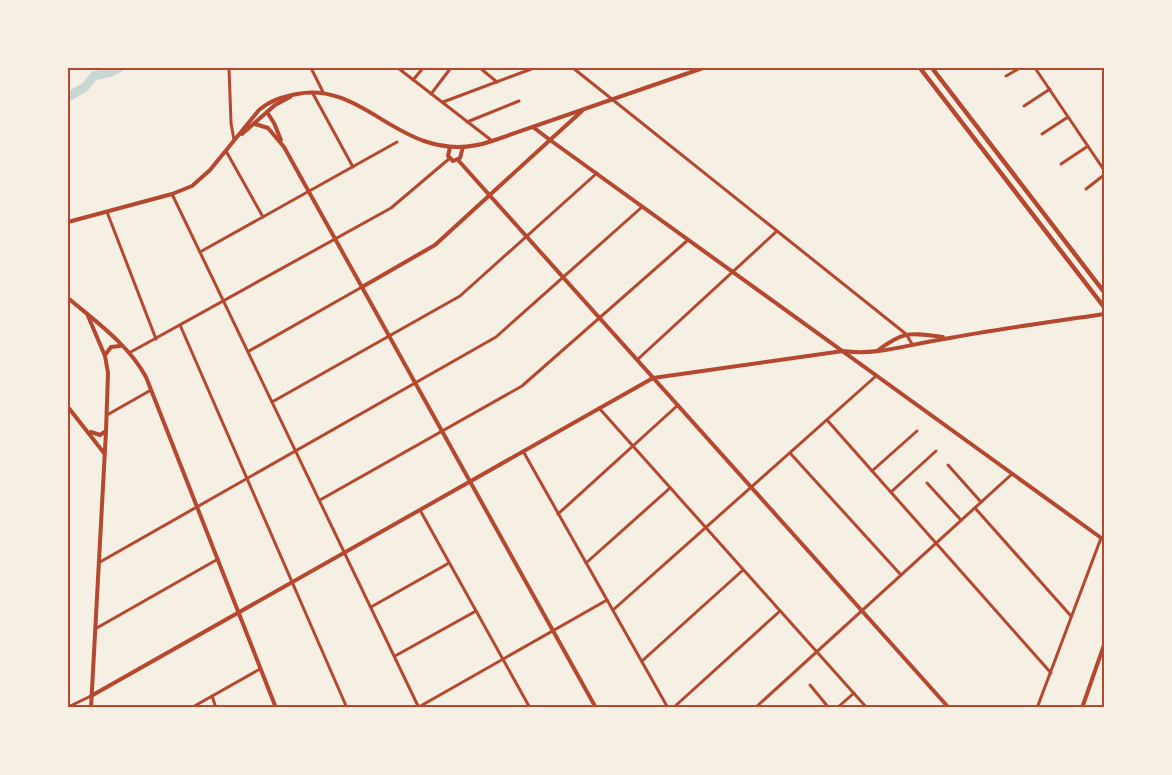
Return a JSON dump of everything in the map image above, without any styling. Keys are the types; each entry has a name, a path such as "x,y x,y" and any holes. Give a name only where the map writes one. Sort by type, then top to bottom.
{"main road":[{"path":"920,68 1104,307"},
{"path":"932,68 1104,292"},
{"path":"987,154 994,148"},
{"path":"993,162 1000,157"},
{"path":"1093,292 1100,286"}],"street":[{"path":"229,68 231,123 235,140"},
{"path":"311,68 323,92"},
{"path":"398,68 492,141"},
{"path":"413,80 423,68"},
{"path":"480,68 497,82"},
{"path":"442,102 534,68"},
{"path":"573,68 906,334 912,344"},
{"path":"68,222 172,194 199,182 253,116 269,102 281,97 323,92 349,100 415,138 435,145 463,147 492,141 703,68"},
{"path":"1006,76 1020,68"},
{"path":"1035,68 1104,170"},
{"path":"431,94 450,69"},
{"path":"1024,106 1050,89"},
{"path":"312,92 353,167"},
{"path":"235,140 278,103 295,94"},
{"path":"467,122 519,101"},
{"path":"248,352 430,249 585,109"},
{"path":"253,116 267,112"},
{"path":"267,112 284,147 596,708"},
{"path":"1042,134 1069,117"},
{"path":"255,124 268,128 284,147"},
{"path":"532,127 1103,539 1037,708"},
{"path":"200,252 397,142"},
{"path":"1061,164 1088,146"},
{"path":"450,147 448,154 450,158 453,161 458,160"},
{"path":"458,160 463,147"},
{"path":"226,151 262,217"},
{"path":"129,353 398,203 450,158"},
{"path":"458,160 949,708"},
{"path":"272,402 460,296 597,174"},
{"path":"1086,189 1104,175"},
{"path":"172,194 418,707 607,600"},
{"path":"99,563 496,338 642,207"},
{"path":"107,212 156,339"},
{"path":"637,360 777,231"},
{"path":"320,500 523,386 688,240"},
{"path":"68,299 122,346 142,371 276,708"},
{"path":"68,707 653,378 843,351 860,353 877,351 1104,314"},
{"path":"87,315 105,356 108,373 91,708"},
{"path":"180,325 347,708"},
{"path":"877,351 895,338 906,334 947,338"},
{"path":"105,356 111,347 122,346"},
{"path":"613,610 877,376"},
{"path":"107,415 151,390"},
{"path":"558,514 678,405"},
{"path":"68,407 105,454"},
{"path":"599,408 867,708"},
{"path":"827,420 1051,673"},
{"path":"88,430 98,436 106,431"},
{"path":"872,471 917,431"},
{"path":"523,451 668,708"},
{"path":"891,492 936,451"},
{"path":"790,453 901,575"},
{"path":"948,465 981,502"},
{"path":"755,708 1012,474"},
{"path":"927,483 961,520"},
{"path":"586,563 670,488"},
{"path":"975,508 1071,616"},
{"path":"420,510 530,707"},
{"path":"95,629 218,559"},
{"path":"371,606 449,563"},
{"path":"642,661 743,569"},
{"path":"395,656 476,611"},
{"path":"673,708 780,611"},
{"path":"1082,708 1104,645"},
{"path":"191,708 261,668"},
{"path":"810,686 829,708"},
{"path":"837,708 854,693"},
{"path":"212,696 216,708"}],"waterway":[{"path":"68,97 85,87 94,76 119,68"}]}
